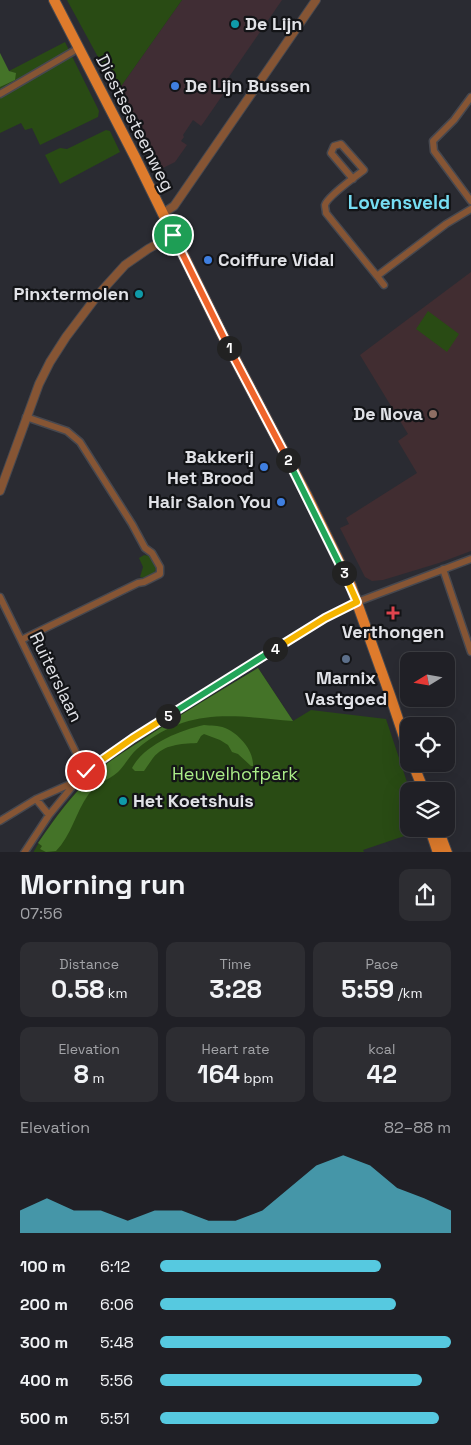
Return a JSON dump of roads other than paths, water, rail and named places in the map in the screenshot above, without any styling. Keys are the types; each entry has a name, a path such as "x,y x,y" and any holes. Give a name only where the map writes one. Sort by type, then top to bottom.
{"main road":[{"name":"Diestsesteenweg","path":"54,0 351,586 400,726"},
{"path":"433,837 438,852"},
{"path":"441,837 447,852"}],"street":[{"path":"162,214 174,206 316,0"},
{"path":"0,94 79,48"},
{"path":"471,97 454,120 433,141 434,151 471,201"},
{"path":"353,179 331,153 334,146 341,144 364,170 353,179 328,199 325,205 326,213 384,285"},
{"path":"377,276 446,224 471,209"},
{"path":"0,491 26,417 50,362 66,337 125,265 173,235"},
{"path":"21,640 160,574 160,567 152,553 145,548 80,442 67,431 26,417"},
{"path":"24,852 49,814 86,771 141,732 325,618 357,602 471,559"},
{"path":"444,569 471,652"},
{"name":"Ruiterslaan","path":"0,597 86,771"},
{"path":"0,821 36,799 78,780"},
{"path":"36,799 49,814"}],"place":[{"name":"De Lijn","path":"235,24"},
{"name":"De Lijn Bussen","path":"175,86"},
{"name":"Coiffure Vidal","path":"208,260"},
{"name":"Pinxtermolen","path":"139,294"},
{"name":"De Nova","path":"433,414"},
{"name":"Bakkerij Het Brood","path":"264,467"},
{"name":"Hair Salon You","path":"281,502"},
{"name":"Verthongen","path":"393,613"},
{"name":"Marnix Vastgoed","path":"346,659"},
{"name":"Het Koetshuis","path":"123,801"}],"district":[{"name":"Lovensveld","path":"399,202"}],"park label":[{"name":"Heuvelhofpark","path":"235,774"}]}
